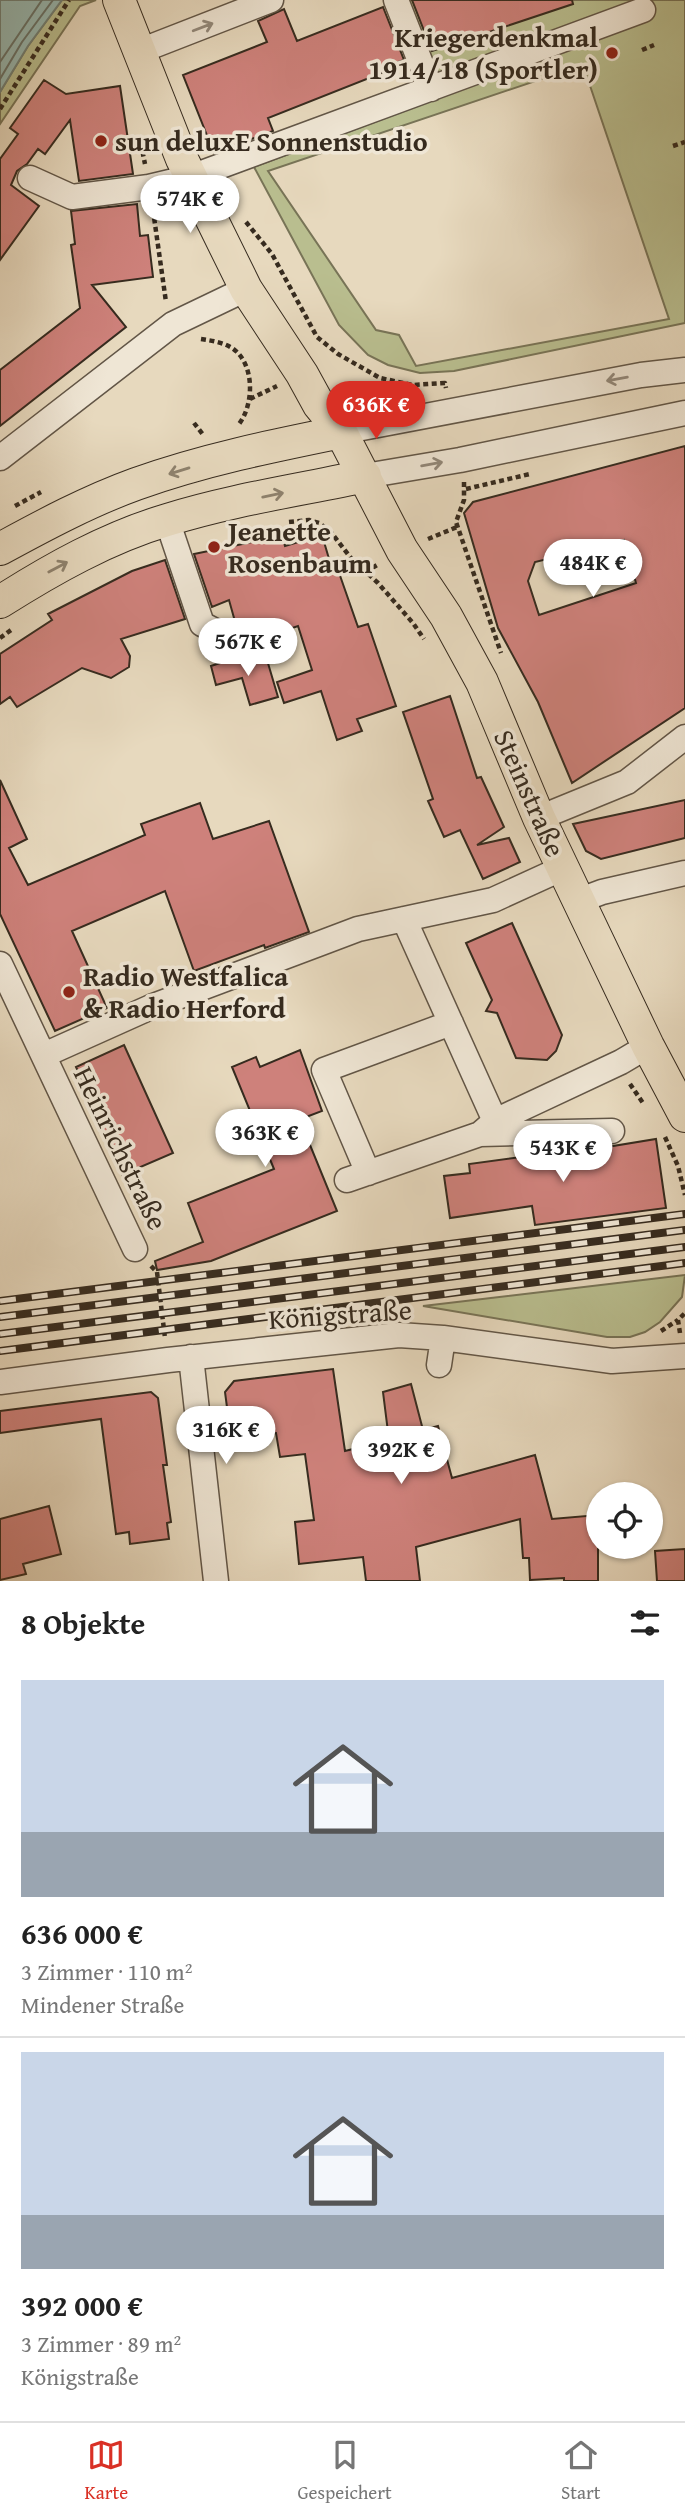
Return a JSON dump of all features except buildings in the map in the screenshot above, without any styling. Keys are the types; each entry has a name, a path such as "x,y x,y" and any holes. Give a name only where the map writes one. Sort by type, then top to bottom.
{"main road":[{"name":"Steinstraße","path":"119,0 191,177 246,289 302,374 319,405 341,432 402,550 446,616 482,682 539,818 648,1046 685,1116"},
{"path":"0,549 59,517 137,484 240,453 341,432"},
{"path":"8,614 37,579 85,553 167,520 365,476"}],"street":[{"path":"140,51 271,0"},
{"path":"396,0 430,89"},
{"path":"30,178 72,197 149,187 191,177 643,10"},
{"path":"0,458 173,324 246,289"},
{"path":"341,432 641,375 685,370"},
{"path":"365,476 460,460 685,413"},
{"path":"167,520 202,624 251,650"},
{"path":"539,818 627,782 685,737"},
{"path":"44,1055 150,1007 358,929 493,900 563,869"},
{"path":"578,901 602,892 685,873"},
{"path":"404,919 451,1023 488,1128"},
{"name":"Heinrichstraße","path":"0,964 135,1249"},
{"path":"451,1023 324,1070 357,1177 488,1128 648,1046"},
{"path":"488,1128 612,1131"},
{"name":"Königstraße","path":"0,1382 352,1338 399,1335 443,1338 612,1361 685,1356"},
{"path":"439,1365 443,1338"},
{"path":"179,1359 216,1581"}],"path":[{"path":"0,109 68,2"},
{"path":"642,50 654,45"},
{"path":"139,133 167,309 173,324 184,337 212,341 235,350 244,360 250,399"},
{"path":"673,146 685,142"},
{"path":"240,215 272,254 317,337 338,354 380,378 413,385 445,383 450,410"},
{"path":"460,460 466,489 456,522 503,659"},
{"path":"282,523 309,520 319,523 330,531 365,572"},
{"path":"0,638 8,614"},
{"name":"Heinrichstraße","path":"135,1249 157,1272 179,1359"}],"green space":[{"path":"62,0 96,0 80,6 0,124 0,92 28,46"},
{"path":"404,0 685,0 685,323 454,371 420,373 388,365 368,355 339,325 254,167 439,98","holes":["583,65 669,319 416,366 399,335 376,330 268,171"]},
{"path":"685,1275 682,1297 660,1322 645,1332 630,1337 607,1337 423,1306"}],"water":[{"path":"0,0 62,0 28,46 0,92"}],"railway":[{"path":"0,1301 685,1214"},
{"path":"0,1317 685,1230"},
{"path":"0,1334 685,1247"},
{"path":"0,1351 685,1263"}],"place":[{"name":"Kriegerdenkmal 1914/18 (Sportler)","path":"612,53"},
{"name":"sun deluxE Sonnenstudio","path":"101,141"},
{"name":"Jeanette Rosenbaum","path":"214,547"},
{"name":"Radio Westfalica & Radio Herford","path":"69,992"}]}
